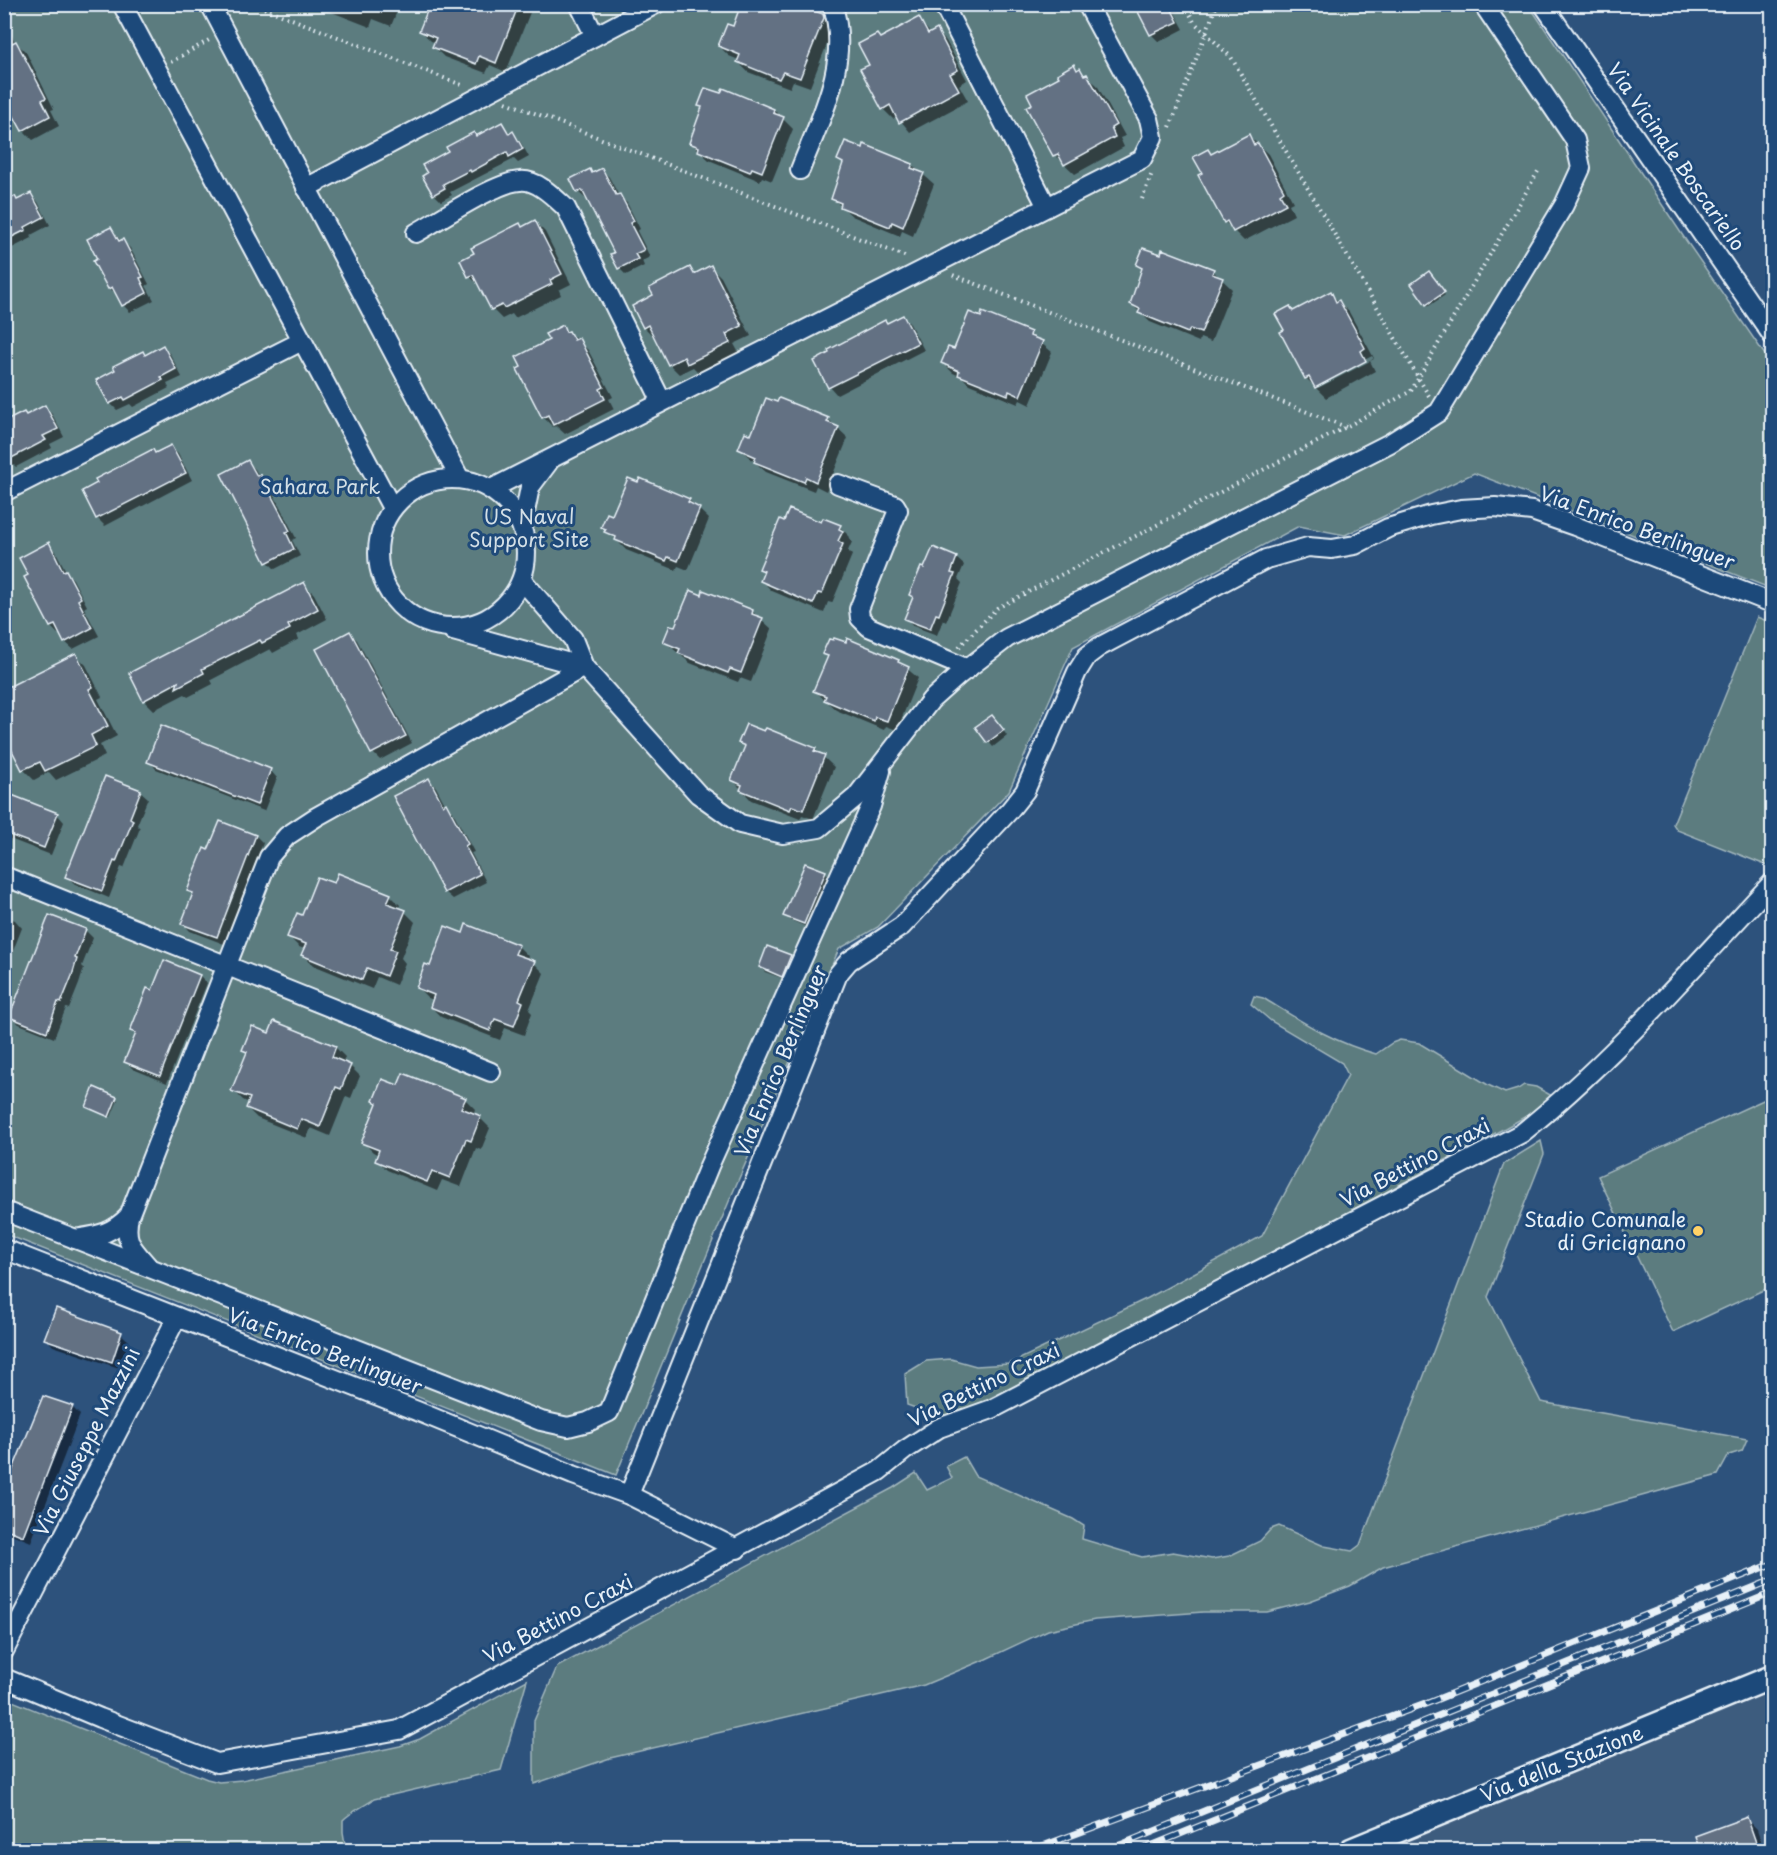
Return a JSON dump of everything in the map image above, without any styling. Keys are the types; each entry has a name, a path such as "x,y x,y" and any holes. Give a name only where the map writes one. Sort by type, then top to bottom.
{"street":[{"path":"122,4 392,508"},
{"path":"210,4 460,479"},
{"path":"579,4 595,36"},
{"path":"306,188 656,4"},
{"path":"800,170 829,97 836,70 839,40 832,4"},
{"path":"943,4 1047,207"},
{"path":"491,489 1142,159 1153,137 1149,119 1087,4"},
{"path":"522,580 573,639 584,667 698,794 741,824 783,834 819,828 856,797 931,700 1007,638 1390,443 1439,412 1564,205 1581,168 1575,140 1483,4"},
{"name":"Via Vicinale Boscariello","path":"1543,4 1773,334"},
{"path":"416,233 497,188 521,180 544,188 566,208 662,402"},
{"path":"4,492 302,341"},
{"path":"522,527 530,487 551,459"},
{"path":"433,625 454,628 476,624 486,619 511,599 522,580 527,554 527,544 522,527 510,505 491,489 476,482 460,479 434,480 411,490 392,508 381,530 377,554 381,577 393,599 410,615 433,625 584,667"},
{"path":"838,483 895,506 898,510 859,609 860,618 868,627 968,669"},
{"name":"Via Enrico Berlinguer","path":"629,1495 838,974 849,961 902,926 1010,811 1025,791 1077,672 1087,656 1099,647 1266,559 1308,547 1332,549 1355,544 1388,528 1431,515 1484,507 1532,511 1773,603"},
{"path":"151,1269 129,1243 126,1230 129,1216 269,857 287,836 316,817 584,667"},
{"path":"4,1211 541,1421 568,1427 588,1422 609,1412 709,1166 871,806 885,761"},
{"path":"4,876 491,1072"},
{"name":"Via Bettino Craxi","path":"4,1678 217,1763 399,1730 879,1471 905,1450 939,1428 992,1409 1522,1133 1555,1106 1607,1057 1773,883"},
{"path":"75,1239 102,1234 118,1228 129,1216"},
{"name":"Via Enrico Berlinguer","path":"4,1249 629,1495 736,1549"},
{"name":"Via Giuseppe Mazzini","path":"4,1651 177,1317"},
{"name":"Via della Stazione","path":"1351,1851 1773,1677"}],"path":[{"path":"253,4 1346,427"},
{"path":"1185,4 1194,22 1231,57 1439,412"},
{"path":"1168,133 1216,4"},
{"path":"157,69 224,32"},
{"path":"1142,199 1155,166"},
{"path":"953,652 998,608 1411,391 1540,168"}],"shaded area":[{"path":"1772,1677 1772,1850 1351,1850"}],"green space":[{"name":"US Naval Support Site","path":"4,5 1529,5 1772,365 1772,589 1474,473 1345,535 1299,526 1073,647 1009,791 878,927 839,949 730,1199 616,1475 5,1234"},
{"path":"1757,617 1772,623 1772,861 1768,866 1677,830 1673,824"},
{"path":"1254,996 1263,998 1331,1037 1360,1049 1376,1054 1400,1040 1419,1043 1505,1093 1524,1085 1536,1087 1552,1096 1542,1107 1505,1128 1241,1270 971,1410 938,1416 907,1405 905,1374 926,1361 951,1359 976,1366 1009,1364 1148,1298 1262,1236 1348,1075 1342,1063 1271,1021 1251,1004"},
{"name":"Stadio Comunale di Gricignano","path":"1772,1096 1772,1286 1673,1332 1598,1176"},
{"path":"1541,1141 1544,1154 1488,1297 1541,1402 1747,1439 1742,1451 1729,1455 1718,1475 1383,1567 1350,1586 1310,1601 1267,1612 1203,1612 1095,1620 1048,1630 924,1685 610,1758 534,1784 534,1721 557,1667 893,1488 916,1473 927,1490 952,1478 946,1466 964,1457 975,1476 1084,1526 1082,1539 1142,1557 1173,1552 1212,1559 1229,1556 1260,1541 1271,1529 1279,1526 1324,1546 1352,1551 1360,1545 1504,1164"},
{"path":"527,1680 501,1770 374,1799 343,1820 346,1850 5,1850 5,1698 219,1782 242,1780 400,1746 420,1739"}],"building":[{"path":"430,4 519,4 496,63 479,56 476,64 432,47 436,38 419,31"},
{"path":"741,4 810,4 809,9 823,14 824,18 800,78 783,72 779,79 737,62 740,55 718,46 727,24 733,26"},
{"path":"1134,4 1169,4 1178,22 1150,35"},
{"path":"919,17 928,34 937,29 958,70 950,74 959,90 899,123 890,105 882,110 860,69 869,65 858,44 877,34 880,38"},
{"path":"16,41 46,98 42,100 50,116 22,131 4,98 4,47"},
{"path":"1074,64 1077,70 1080,68 1084,75 1087,74 1116,125 1111,128 1115,137 1064,165 1058,154 1053,156 1026,107 1032,104 1027,94 1059,77 1057,74"},
{"path":"705,88 721,93 723,88 774,109 773,113 784,117 762,172 752,168 750,172 698,151 699,147 689,143 702,107 698,106"},
{"path":"502,122 509,134 513,131 523,149 509,157 507,152 471,172 470,170 443,184 445,188 433,195 422,176 427,173 422,165 448,151 446,147 474,132 476,136"},
{"path":"1249,134 1254,145 1258,143 1284,191 1280,194 1286,204 1233,232 1227,221 1224,223 1198,175 1202,173 1193,157 1208,149 1211,154"},
{"path":"845,141 863,148 864,144 913,164 911,168 924,173 903,227 892,222 890,227 840,207 841,203 831,199 843,163 837,160"},
{"path":"602,168 616,195 620,194 634,221 630,223 644,250 635,254 638,259 618,269 610,254 614,253 582,190 577,193 570,179 590,169 592,173"},
{"path":"31,193 44,217 25,227 26,230 4,241 4,202 15,196 17,200"},
{"path":"535,220 562,274 550,280 552,284 504,308 502,305 491,310 473,275 468,277 460,260 474,253 471,248 520,223 522,227"},
{"path":"111,227 119,241 123,239 143,277 140,278 147,293 122,306 112,287 108,289 93,261 97,259 87,239"},
{"path":"1143,248 1161,254 1162,249 1214,269 1212,274 1223,278 1201,333 1190,329 1188,333 1138,313 1140,309 1130,304 1142,268 1136,265"},
{"path":"711,265 742,326 726,334 730,343 687,364 684,357 668,365 648,325 643,328 632,306 653,295 649,288 690,267 694,274"},
{"path":"1429,271 1445,292 1426,305 1411,284"},
{"path":"1331,291 1336,302 1339,300 1365,348 1361,351 1366,361 1315,388 1309,377 1305,379 1280,332 1284,330 1275,314 1290,306 1293,311"},
{"path":"969,312 981,317 982,312 1031,332 1030,336 1043,341 1020,396 1009,391 1008,395 958,375 959,371 941,363 948,347 954,349"},
{"path":"903,315 918,343 828,388 814,361 829,353 828,350 885,320 887,323"},
{"path":"563,325 574,340 579,338 604,387 600,389 605,399 553,425 548,415 542,418 517,369 521,367 516,357 549,340 545,334"},
{"path":"163,345 176,369 161,377 163,380 125,400 123,397 109,404 96,380 115,370 113,366 143,351 145,355"},
{"path":"766,398 777,402 779,398 829,418 827,422 839,427 816,482 806,477 804,482 754,462 756,457 738,449 745,432 751,435"},
{"path":"45,405 58,429 43,436 46,440 4,462 4,422 24,412 26,415"},
{"path":"171,445 186,473 96,519 82,491 97,483 95,479 153,449 155,453"},
{"path":"248,460 257,476 260,474 290,531 286,532 294,549 266,563 221,474"},
{"path":"628,478 638,482 640,478 690,499 688,502 700,508 678,561 668,557 666,561 615,540 616,537 604,532 606,529 601,527 607,513 612,515"},
{"path":"789,509 821,522 823,518 841,525 839,529 843,531 838,541 843,544 822,594 818,593 813,604 760,581 764,571 759,569 780,519 784,521"},
{"path":"49,542 63,571 66,570 81,598 78,600 92,628 64,643 55,625 50,627 24,577 28,575 19,558"},
{"path":"933,547 957,557 951,573 955,574 939,615 936,614 930,629 904,619 913,597 909,595"},
{"path":"304,582 318,609 288,625 290,629 262,643 260,640 202,669 204,673 176,688 178,682 143,701 129,673"},
{"path":"690,590 702,595 703,590 753,610 752,614 763,618 741,673 730,669 728,673 678,653 680,649 663,642 670,625 675,626"},
{"path":"350,631 406,736 371,754 316,649"},
{"path":"834,638 846,642 847,638 899,660 898,662 909,667 887,721 875,717 874,721 824,700 826,696 813,691 828,656 822,654 829,639"},
{"path":"76,653 93,687 89,689 108,726 91,735 96,746 45,771 40,762 22,770 4,735 4,689"},
{"path":"992,715 1004,730 987,743 975,727"},
{"path":"746,724 764,731 766,728 816,748 814,751 825,755 803,810 792,806 790,810 740,790 742,785 731,780 745,746 738,743"},
{"path":"161,725 271,769 257,805 147,762"},
{"path":"105,776 141,790 130,818 133,820 102,891 65,877"},
{"path":"429,778 443,805 446,803 468,844 465,846 480,874 444,893 393,796"},
{"path":"4,792 58,813 44,848 4,833"},
{"path":"220,821 256,835 217,937 181,924 193,893 187,891 204,848 208,850"},
{"path":"805,863 826,871 804,924 783,916"},
{"path":"338,873 391,894 387,903 406,910 390,949 396,951 386,976 367,968 362,980 301,955 306,944 287,937 297,913 302,915 317,877 334,883"},
{"path":"49,915 86,929 75,958 77,959 72,976 61,1003 58,1002 47,1032 9,1017"},
{"path":"466,924 519,945 515,954 535,961 519,1000 523,1002 514,1026 495,1019 490,1031 430,1007 434,995 416,988 425,964 430,966 445,926 463,933"},
{"path":"767,946 791,955 782,977 759,967"},
{"path":"164,960 200,975 160,1076 124,1062 136,1033 130,1031 147,988 152,990"},
{"path":"274,1021 336,1046 332,1057 351,1065 341,1089 336,1087 320,1127 301,1119 297,1129 246,1108 250,1098 231,1091 247,1052 242,1050 252,1026 269,1033"},
{"path":"403,1073 466,1098 461,1108 481,1116 471,1141 466,1139 450,1178 432,1171 427,1182 375,1161 379,1150 361,1143 377,1103 373,1101 382,1079 398,1085"},
{"path":"94,1087 117,1097 109,1117 86,1107"},
{"path":"56,1308 122,1332 112,1362 44,1339"},
{"path":"43,1396 73,1406 23,1536 4,1528 4,1491"},
{"path":"1747,1817 1759,1851 1700,1851 1695,1836"}],"railway":[{"path":"1032,1850 1428,1703 1772,1564"},
{"path":"1108,1850 1772,1580"},
{"path":"1141,1850 1772,1593"}],"place":[{"name":"Stadio Comunale di Gricignano","path":"1698,1231"}],"park label":[{"name":"Sahara Park","path":"320,487"}]}
